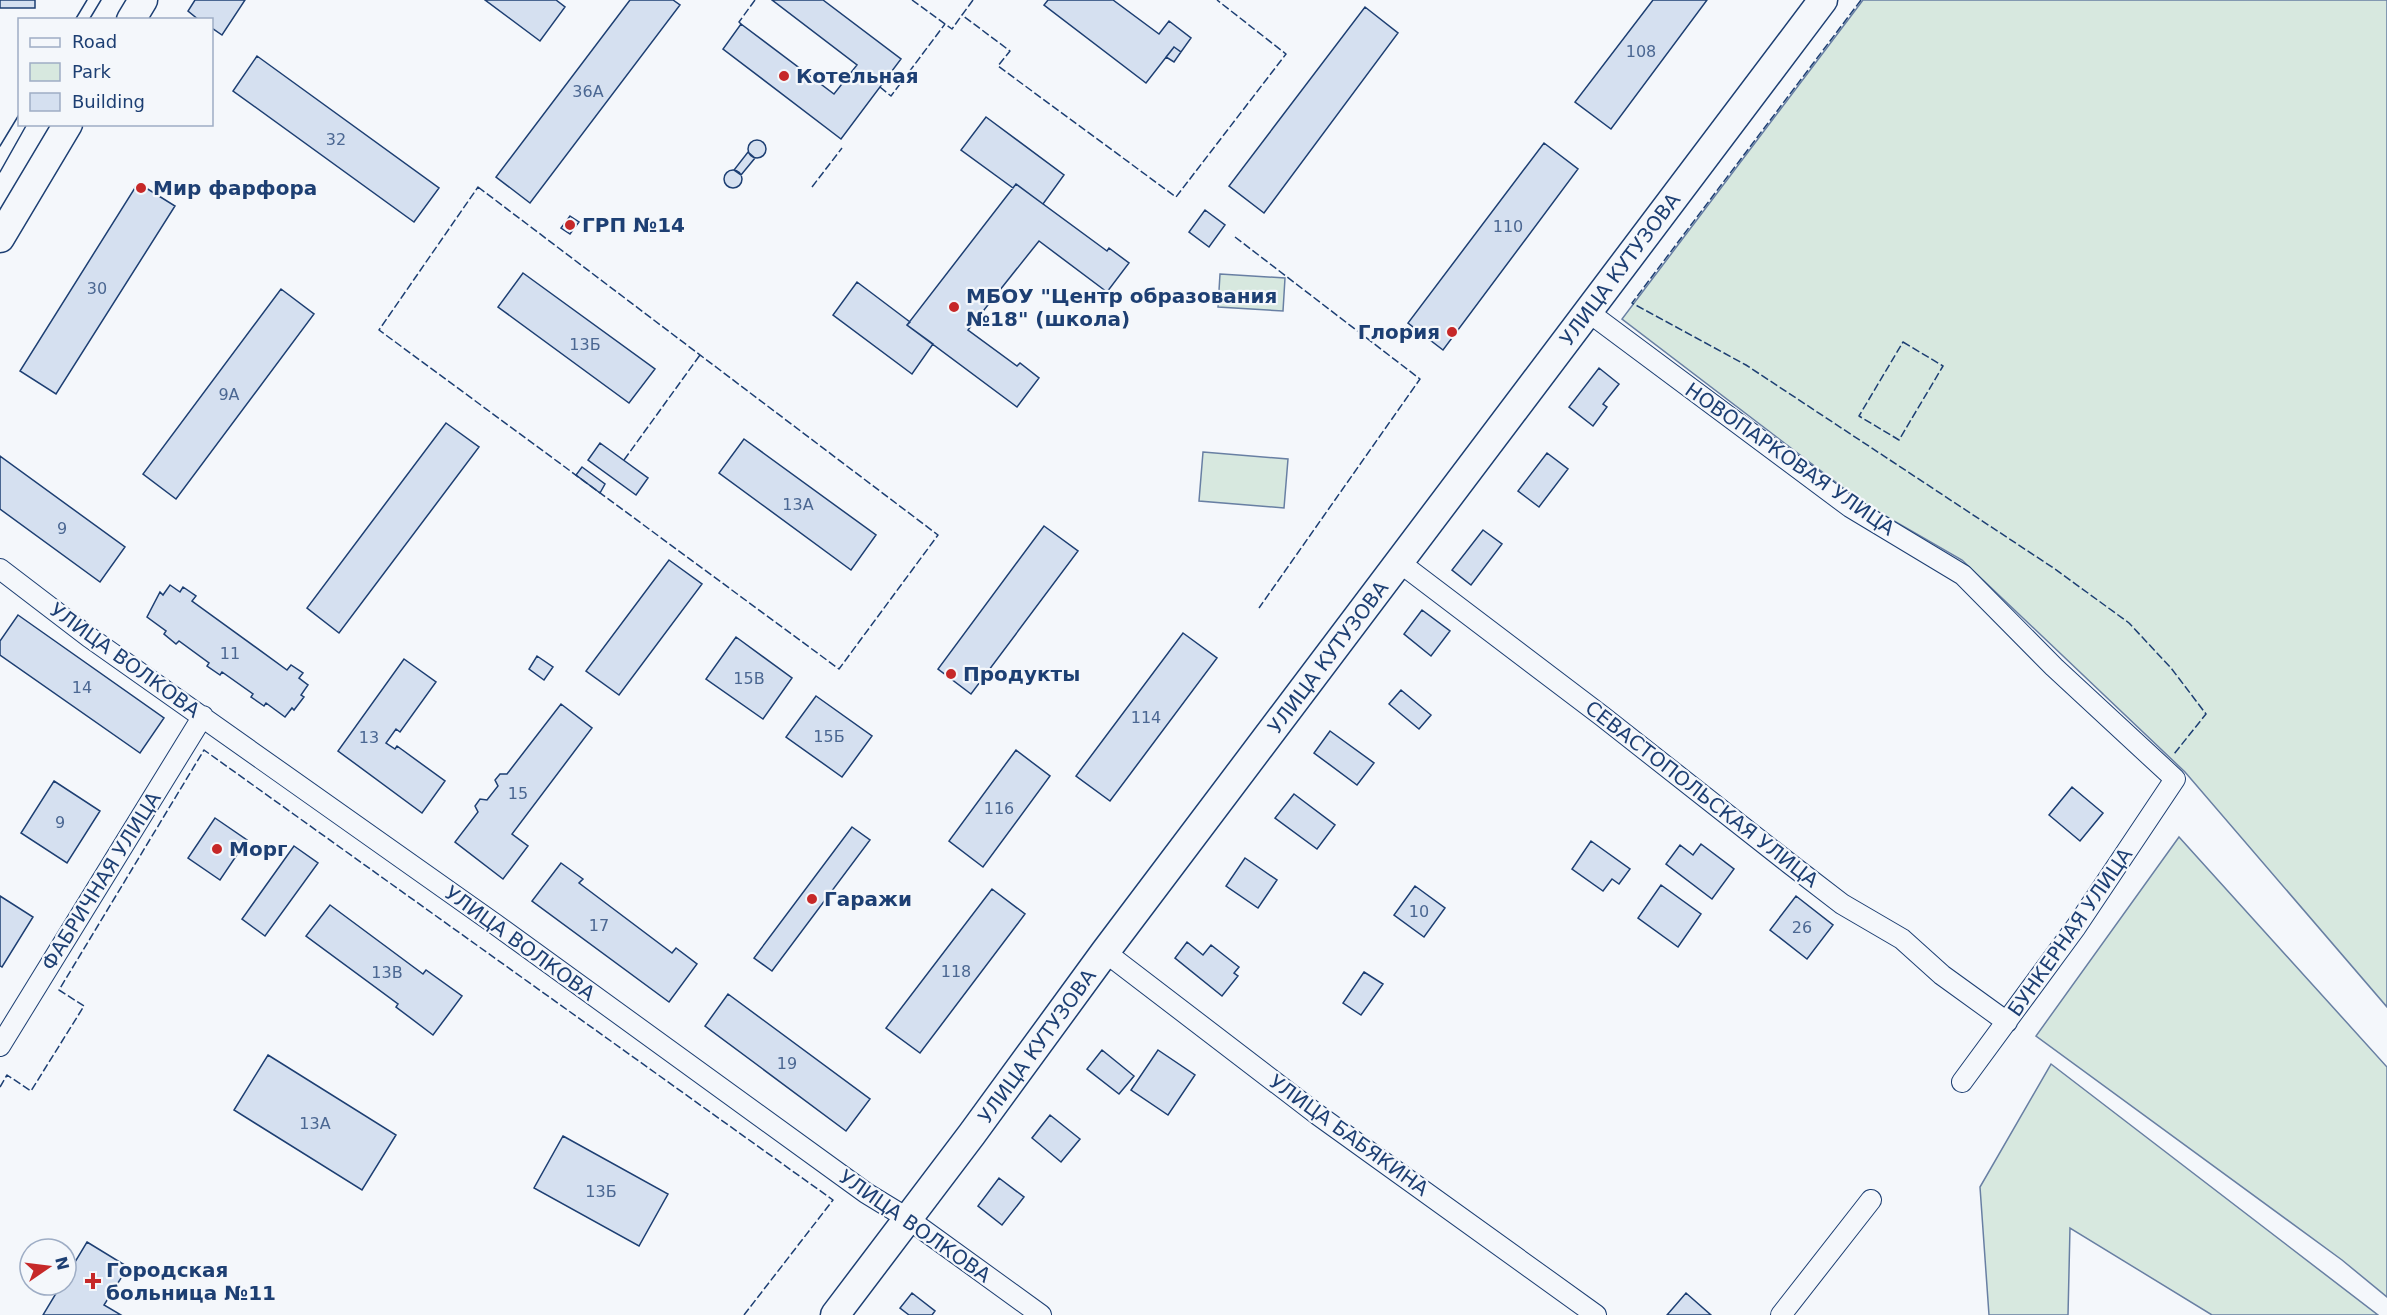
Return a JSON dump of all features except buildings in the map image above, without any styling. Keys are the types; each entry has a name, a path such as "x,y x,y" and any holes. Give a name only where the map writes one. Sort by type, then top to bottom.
{"main road":[{"path":"132,18 143,0"},
{"name":"УЛИЦА КУТУЗОВА","path":"835,1315 972,1134 1105,952 1823,0"},
{"path":"0,238 67,126"}],"street":[{"name":"НОВОПАРКОВАЯ УЛИЦА","path":"1587,311 1850,507 1963,575 2054,667 2175,779"},
{"name":"СЕВАСТОПОЛЬСКАЯ УЛИЦА","path":"1400,562 1602,716 1799,871 1842,903 1902,939 1942,975 2007,1022"},
{"name":"УЛИЦА ВОЛКОВА","path":"0,569 89,637 203,716 866,1193 908,1218 1041,1315"},
{"name":"ФАБРИЧНАЯ УЛИЦА","path":"1,1041 203,716"},
{"name":"БУНКЕРНАЯ УЛИЦА","path":"1962,1082 2076,927 2175,779"},
{"name":"УЛИЦА БАБЯКИНА","path":"1105,952 1318,1115 1596,1315"},
{"path":"1781,1315 1871,1200"}],"green space":[{"path":"1863,0 2387,0 2387,1007 2185,772 1962,560 1863,503 1622,319"},
{"path":"1220,274 1285,278 1283,311 1218,307"},
{"path":"1203,452 1288,459 1284,508 1199,501"},
{"path":"2179,837 2387,1067 2387,1297 2342,1260 2036,1036"},
{"path":"2051,1064 2378,1315 2212,1315 2070,1228 2068,1315 1989,1315 1980,1187"}],"tram line":[{"path":"76,18 87,0"},
{"path":"90,18 101,0"},
{"path":"0,146 18,116"},
{"path":"0,172 26,126"}],"fence":[{"path":"741,24 739,22 755,0"},
{"path":"912,0 952,29 962,15"},
{"path":"973,0 962,15 1010,51 998,66 1176,197 1286,54 1217,0"},
{"path":"1861,0 1632,303 1746,365 2055,569 2129,623 2171,668 2206,714 2174,754"},
{"path":"880,87 891,96 945,24"},
{"path":"812,187 842,148"},
{"path":"478,187 938,535 839,669 379,330 478,187"},
{"path":"1235,237 1420,379 1259,608"},
{"path":"1903,342 1943,366 1899,440 1859,416 1903,342"},
{"path":"624,460 700,355"},
{"path":"0,1087 7,1075 31,1091 84,1006 59,990 204,750 833,1200 744,1315"}],"place":[{"name":"Котельная","path":"784,76"},
{"name":"Мир фарфора","path":"141,188"},
{"name":"ГРП №14","path":"570,225"},
{"name":"МБОУ \"Центр образования №18\" (школа)","path":"954,307"},
{"name":"Глория","path":"1452,332"},
{"name":"Продукты","path":"951,674"},
{"name":"Морг","path":"217,849"},
{"name":"Гаражи","path":"812,899"},
{"name":"Городская больница №11","path":"93,1281"}]}
